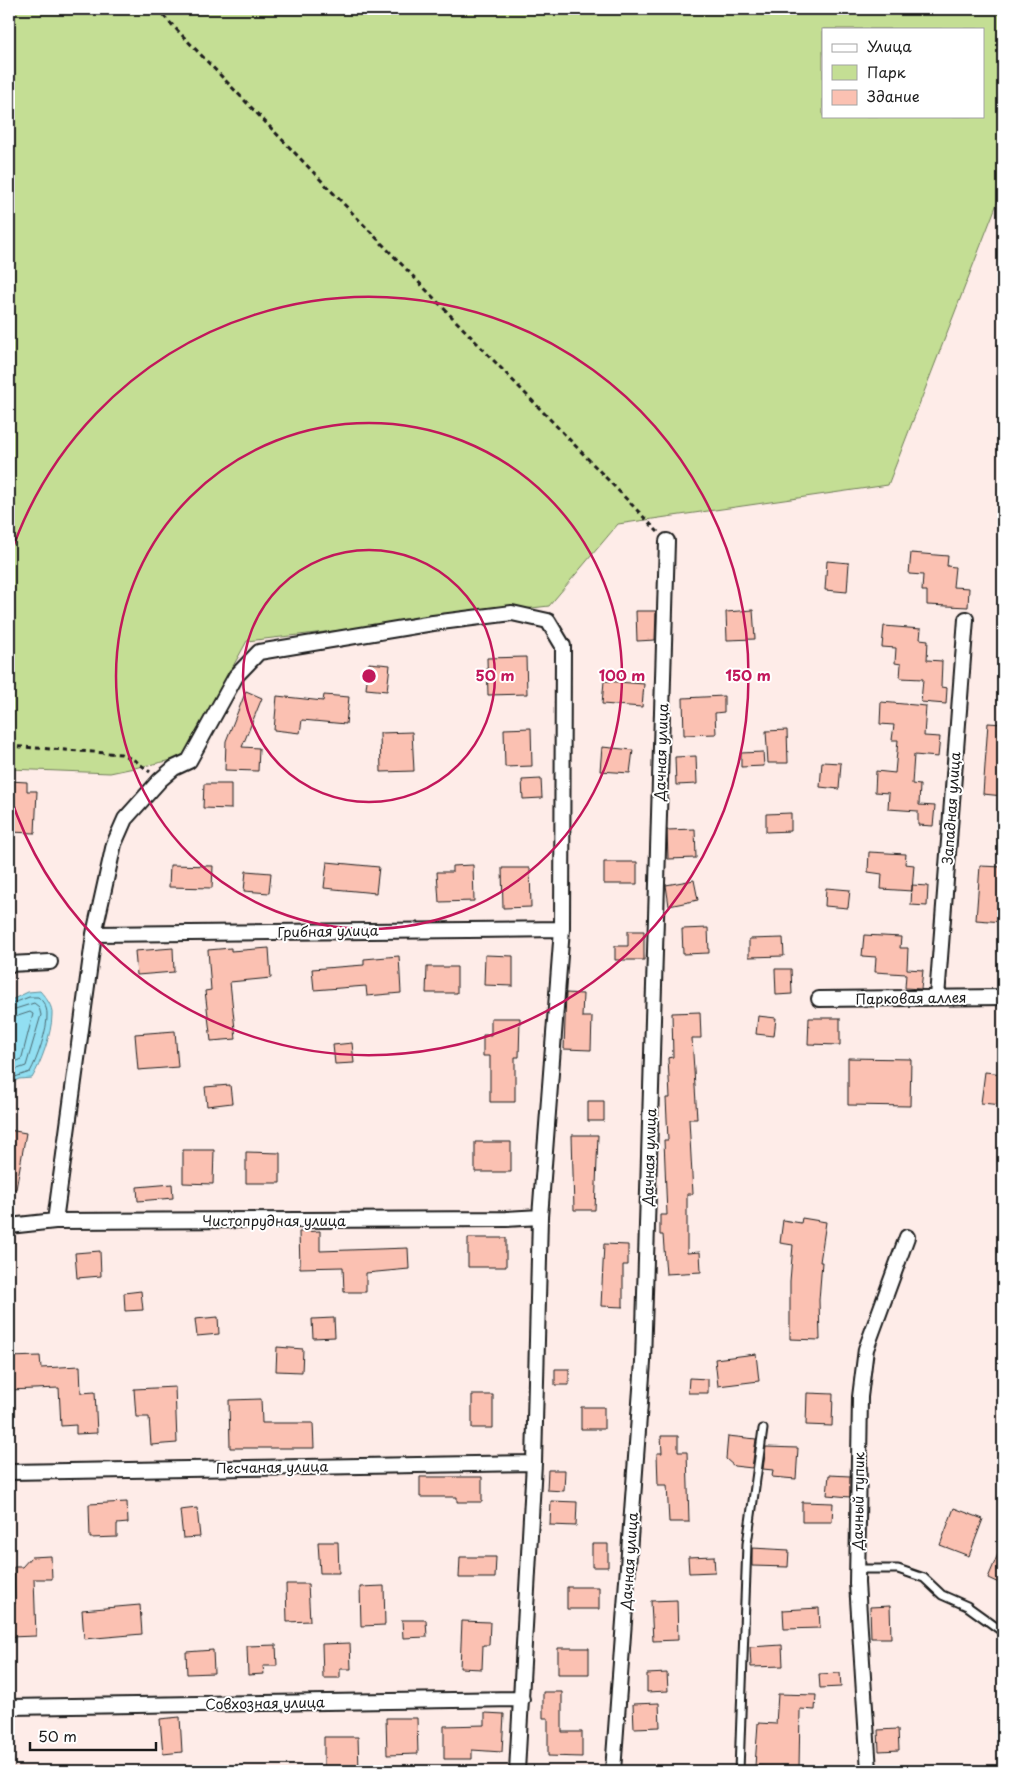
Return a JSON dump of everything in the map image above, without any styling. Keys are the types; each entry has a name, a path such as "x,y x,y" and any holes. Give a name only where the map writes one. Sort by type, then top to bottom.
{"street":[{"name":"Дачная улица","path":"613,1771 643,1362 667,541"},
{"path":"55,1221 94,934 114,844 125,819 160,780 174,768 189,760 236,676 259,652 433,623 512,613 548,621 563,646 562,929 540,1216 534,1463 517,1771"},
{"name":"Западная улица","path":"937,996 966,619"},
{"name":"Грибная улица","path":"94,934 562,929"},
{"path":"9,964 50,962"},
{"name":"Парковая аллея","path":"819,999 937,996 1003,997"},
{"name":"Чистопрудная улица","path":"9,1226 55,1221 506,1219 540,1216"},
{"name":"Дачный тупик","path":"869,1771 858,1570 860,1397 866,1349 907,1237"},
{"name":"Песчаная улица","path":"9,1472 534,1463"},
{"name":"Совхозная улица","path":"9,1707 522,1699"}],"lane":[{"path":"738,1771 747,1544 763,1429"},
{"path":"858,1570 898,1569 924,1578 942,1595 967,1606 1003,1632"}],"path":[{"path":"157,9 667,541"},
{"path":"9,746 120,754 136,761 160,780"}],"green space":[{"path":"9,9 1003,9 1003,188 888,485 618,524 549,606 247,641 182,758 110,773 9,769"}],"water":[{"path":"40,991 49,1002 52,1012 52,1022 45,1048 32,1078 19,1079 9,1084 9,1001 28,992"}],"building":[{"path":"911,553 948,556 947,566 955,567 953,587 969,588 968,607 927,605 927,591 922,591 923,575 909,574"},
{"path":"827,561 849,563 847,592 825,590"},
{"path":"753,610 755,639 727,640 726,612"},
{"path":"636,611 656,611 655,640 637,641"},
{"path":"884,626 921,629 920,639 928,640 927,660 942,661 941,687 947,688 946,704 921,702 923,679 900,678 901,664 895,663 896,648 882,647"},
{"path":"526,657 527,694 488,695 487,658"},
{"path":"369,663 390,665 387,691 366,689"},
{"path":"604,681 644,684 642,707 602,704"},
{"path":"246,691 262,698 242,747 259,748 258,771 225,770 226,741"},
{"path":"324,695 349,697 346,724 302,720 300,733 274,730 277,696 323,701"},
{"path":"724,696 724,712 715,713 716,734 684,735 683,698"},
{"path":"881,702 926,706 924,736 940,737 938,757 914,755 912,784 920,785 919,805 935,806 933,826 918,825 918,811 888,809 889,793 875,792 876,771 895,773 898,740 892,740 894,725 880,724"},
{"path":"988,723 1003,724 1003,796 983,794"},
{"path":"531,728 532,766 505,767 504,729"},
{"path":"787,730 788,763 768,763 766,731"},
{"path":"412,732 414,771 381,772 380,733"},
{"path":"602,747 633,750 630,773 600,771"},
{"path":"763,752 764,766 741,767 741,753"},
{"path":"696,756 697,784 676,785 675,757"},
{"path":"822,762 841,763 839,789 820,787"},
{"path":"541,779 542,798 523,799 522,780"},
{"path":"9,781 27,782 27,791 37,791 35,833 9,832"},
{"path":"204,784 231,784 231,809 203,808"},
{"path":"791,813 791,831 766,832 766,814"},
{"path":"695,829 696,858 668,859 667,830"},
{"path":"869,852 906,854 905,864 914,865 912,891 881,889 882,874 868,872"},
{"path":"327,862 379,867 376,893 324,888"},
{"path":"604,862 637,862 637,884 604,884"},
{"path":"170,865 213,866 212,888 169,887"},
{"path":"473,865 474,901 439,902 437,872 452,872 452,866"},
{"path":"980,866 1003,867 1003,922 976,920"},
{"path":"502,868 530,868 531,907 503,908"},
{"path":"246,871 271,873 269,893 244,891"},
{"path":"694,880 698,900 669,906 666,885"},
{"path":"912,885 928,886 927,906 911,905"},
{"path":"826,888 850,890 848,908 825,906"},
{"path":"708,928 709,953 683,954 682,929"},
{"path":"628,931 644,931 644,960 615,960 615,946 628,946"},
{"path":"864,935 901,937 900,948 908,948 907,969 923,970 921,989 905,988 906,974 875,972 876,957 862,956"},
{"path":"783,938 784,956 749,957 749,939"},
{"path":"173,948 174,972 137,975 135,951"},
{"path":"231,948 231,951 269,948 271,978 230,982 236,1039 211,1041 205,991 211,990 208,950"},
{"path":"485,955 513,956 513,986 484,985"},
{"path":"399,956 401,993 367,996 366,986 314,990 312,969 364,965 364,959"},
{"path":"427,967 457,967 457,993 426,993"},
{"path":"775,969 791,969 792,994 776,995"},
{"path":"566,993 583,994 582,1017 592,1017 591,1050 564,1049"},
{"path":"700,1012 701,1038 692,1038 697,1119 689,1119 693,1194 687,1194 687,1253 700,1252 701,1272 666,1274 663,1235 660,1235 660,1215 667,1215 664,1140 668,1140 666,1098 670,1098 668,1058 673,1057 672,1013"},
{"path":"758,1016 776,1018 774,1036 756,1034"},
{"path":"491,1018 520,1018 519,1057 515,1057 515,1102 490,1102 490,1056 483,1056 483,1035 491,1035"},
{"path":"809,1018 840,1018 840,1045 808,1044"},
{"path":"175,1031 178,1067 138,1070 135,1034"},
{"path":"352,1043 354,1063 335,1064 333,1045"},
{"path":"848,1058 911,1059 910,1106 848,1105"},
{"path":"985,1072 1003,1074 1003,1105 981,1103"},
{"path":"230,1085 232,1103 207,1106 205,1087"},
{"path":"588,1101 604,1101 604,1121 588,1121"},
{"path":"9,1130 26,1133 16,1189 9,1189"},
{"path":"572,1135 598,1135 595,1210 574,1210"},
{"path":"475,1142 511,1142 511,1172 475,1172"},
{"path":"183,1150 214,1150 213,1184 183,1183"},
{"path":"246,1152 280,1153 280,1183 246,1183"},
{"path":"172,1184 173,1198 138,1201 137,1187"},
{"path":"802,1218 826,1222 820,1262 822,1262 819,1300 820,1340 790,1339 790,1281 793,1245 780,1243 783,1220 801,1223"},
{"path":"320,1231 320,1251 408,1248 409,1269 366,1273 366,1292 344,1292 343,1267 300,1268 299,1232"},
{"path":"468,1238 506,1238 506,1267 468,1267"},
{"path":"604,1244 628,1245 628,1265 623,1265 623,1307 601,1306"},
{"path":"100,1251 101,1276 77,1278 75,1253"},
{"path":"141,1291 143,1310 125,1311 124,1293"},
{"path":"218,1317 219,1334 197,1336 195,1319"},
{"path":"334,1318 335,1337 313,1338 312,1319"},
{"path":"277,1347 303,1349 302,1372 276,1371"},
{"path":"756,1354 759,1381 718,1386 715,1359"},
{"path":"40,1356 41,1368 80,1366 81,1393 95,1392 97,1433 76,1434 76,1425 61,1426 59,1388 9,1390 9,1357"},
{"path":"555,1369 569,1369 569,1385 555,1385"},
{"path":"689,1378 708,1379 708,1393 688,1393"},
{"path":"175,1387 177,1443 151,1445 149,1417 136,1417 134,1389"},
{"path":"807,1393 833,1394 832,1426 806,1425"},
{"path":"472,1395 493,1395 493,1428 472,1428"},
{"path":"261,1399 262,1423 313,1423 314,1448 230,1448 229,1400"},
{"path":"581,1407 604,1407 604,1429 581,1429"},
{"path":"661,1436 678,1436 678,1452 687,1452 689,1522 669,1522 667,1485 658,1485 657,1453 662,1453"},
{"path":"728,1436 756,1439 752,1468 734,1466 726,1459"},
{"path":"766,1447 798,1448 796,1479 772,1477 773,1470 763,1469"},
{"path":"548,1470 565,1470 564,1491 547,1490"},
{"path":"829,1475 850,1476 850,1497 827,1495"},
{"path":"420,1477 482,1477 482,1502 457,1502 457,1497 420,1497"},
{"path":"551,1501 577,1502 576,1526 550,1525"},
{"path":"127,1502 128,1523 117,1524 117,1537 90,1538 89,1504"},
{"path":"802,1502 833,1503 832,1522 802,1522"},
{"path":"197,1508 200,1537 183,1538 180,1510"},
{"path":"954,1508 983,1519 969,1556 940,1545"},
{"path":"318,1542 338,1542 339,1573 320,1573"},
{"path":"1003,1542 1003,1585 988,1578"},
{"path":"592,1544 608,1544 608,1567 592,1567"},
{"path":"752,1548 789,1550 788,1567 752,1566"},
{"path":"51,1556 52,1579 34,1579 36,1636 9,1637 9,1604 15,1604 14,1567 22,1567 31,1557"},
{"path":"714,1556 715,1572 689,1573 688,1557"},
{"path":"460,1557 496,1557 495,1578 459,1578"},
{"path":"286,1584 308,1584 310,1621 287,1622"},
{"path":"384,1586 385,1625 361,1626 360,1587"},
{"path":"567,1587 599,1587 599,1609 567,1609"},
{"path":"677,1600 678,1640 653,1641 651,1601"},
{"path":"140,1605 142,1634 84,1639 82,1610"},
{"path":"890,1606 891,1638 871,1638 870,1607"},
{"path":"819,1608 820,1628 784,1629 783,1610"},
{"path":"402,1620 426,1620 427,1637 403,1638"},
{"path":"462,1621 490,1622 489,1645 483,1645 482,1669 460,1668"},
{"path":"350,1643 351,1669 340,1669 340,1678 323,1678 322,1644"},
{"path":"276,1645 277,1666 263,1666 264,1674 248,1675 247,1646"},
{"path":"782,1645 783,1666 751,1667 750,1647"},
{"path":"558,1648 589,1648 589,1674 558,1674"},
{"path":"213,1650 214,1673 187,1674 186,1652"},
{"path":"667,1673 668,1691 647,1692 647,1674"},
{"path":"840,1673 841,1687 820,1688 819,1674"},
{"path":"543,1692 562,1692 562,1732 582,1732 582,1757 548,1756 548,1718 543,1718"},
{"path":"778,1694 816,1695 815,1710 800,1709 799,1768 755,1766 758,1723 776,1724"},
{"path":"659,1703 660,1727 634,1728 633,1704"},
{"path":"485,1713 504,1714 502,1752 472,1750 472,1759 444,1759 444,1726 485,1725"},
{"path":"180,1717 182,1752 163,1754 160,1719"},
{"path":"386,1718 417,1718 418,1754 387,1755"},
{"path":"898,1729 899,1750 879,1751 878,1730"},
{"path":"324,1737 358,1737 359,1771 324,1771"}]}
